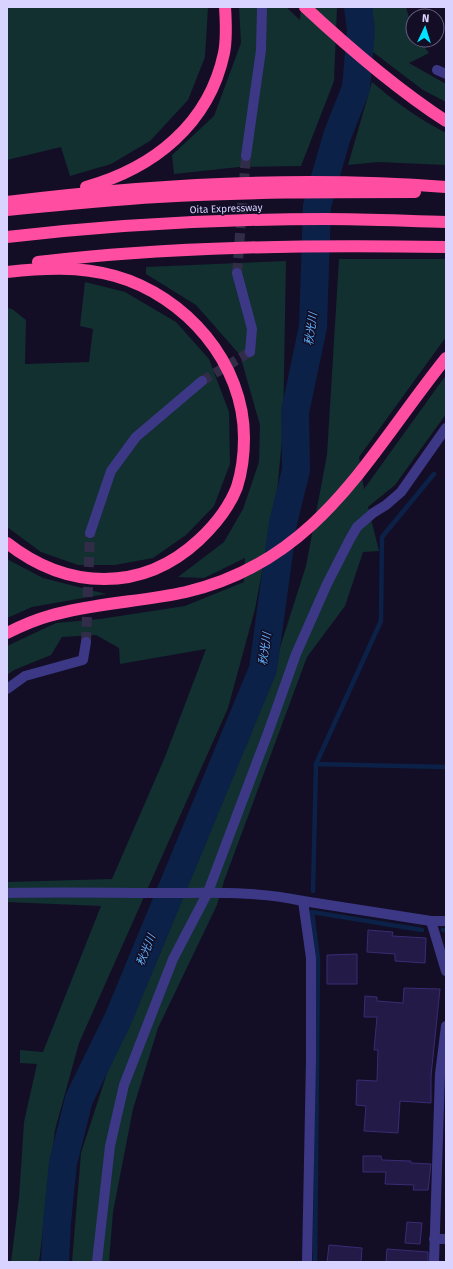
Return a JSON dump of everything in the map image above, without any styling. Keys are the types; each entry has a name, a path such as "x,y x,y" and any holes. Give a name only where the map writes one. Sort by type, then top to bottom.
{"highway":[{"path":"7,207 98,184 124,174 146,162 166,148 182,134 208,97 217,75 224,52 226,29 225,7"},
{"path":"305,7 336,36 379,72 420,104 446,121"},
{"path":"7,202 53,196 157,187 277,187"},
{"name":"Oita Expressway","path":"7,210 277,187 377,188 446,192"},
{"path":"377,188 446,187"},
{"name":"Oita Expressway","path":"7,237 166,223 222,220 325,219 446,222"},
{"path":"7,265 118,254 272,248 368,246 446,247"},
{"path":"7,272 44,268 92,271 116,277 138,285 158,295 176,307 193,322 207,338 229,373 237,391 242,411 244,448 242,467 237,486 218,521 189,550 158,568 144,574 113,579 81,577 63,573 42,565 19,552 7,543"},
{"path":"7,633 27,623 75,610 185,592 236,576 272,556 291,543 328,510 365,467 446,358"}],"street":[{"path":"246,156 261,50 262,7"},
{"path":"237,273 252,329 250,352"},
{"path":"90,533 111,471 136,437 202,381"},
{"path":"97,1262 110,1146 124,1084 173,959 205,893 269,730 296,654 327,584 350,539 358,527 373,513 386,506 401,492 446,428"},
{"path":"7,689 25,676 82,660 86,642"},
{"path":"7,893 263,894 431,922 446,921"},
{"path":"303,901 311,958 311,1067 307,1262"},
{"path":"431,922 446,971"},
{"path":"434,1262 440,1074 446,1026"},
{"path":"434,1239 446,1239"}],"green space":[{"path":"7,7 208,7 205,57 188,100 150,141 111,164 70,176 61,147 7,160"},
{"path":"239,7 286,7 300,20 301,7 337,7 334,81 301,166 239,167 174,174 172,155 214,116 241,43"},
{"path":"372,7 406,7 405,48 425,48 429,53 409,63 446,84 446,102 423,90 373,52"},
{"path":"372,82 408,110 446,133 446,165 378,162 348,165"},
{"path":"339,259 446,259 446,337 359,457 364,489 446,375 446,414 395,485 368,507 379,551 363,552 345,606 307,657 224,881 217,905 158,1028 133,1109 113,1212 109,1262 72,1262 81,1153 108,1070 159,956 259,713 306,566 327,455"},
{"path":"286,261 283,429 277,492 255,609 228,708 79,1043 55,1130 39,1262 11,1262 19,1198 24,1122 37,1064 20,1063 20,1050 43,1052 101,906 7,902 7,882 112,879 165,757 206,649 120,664 119,648 96,635 62,637 51,655 14,670 7,675 7,646 56,623 100,619 185,606 244,582 245,558 204,578 178,577 224,542 243,509 259,462 260,425 240,355 196,305 146,274 146,267"},
{"path":"85,282 125,292 176,322 209,359 229,412 230,464 214,506 186,535 153,558 115,565 78,565 41,552 7,527 7,308 12,309 26,320 25,364 89,362 93,329 80,326"},
{"path":"7,559 43,578 106,594 32,607 7,618"}],"building":[{"path":"368,930 393,932 392,936 426,938 425,963 395,961 395,954 367,952"},
{"path":"357,954 357,984 327,984 327,955"},
{"path":"404,988 440,989 431,1076 431,1103 400,1101 398,1133 364,1131 366,1106 356,1105 357,1080 377,1081 378,1050 374,1050 377,1017 364,1017 365,996 377,997 377,1001 403,1003"},
{"path":"363,1156 381,1156 382,1160 411,1161 411,1163 431,1164 428,1190 413,1190 414,1185 385,1184 386,1172 363,1172"},
{"path":"407,1222 422,1223 420,1244 405,1243"},
{"path":"329,1245 362,1248 361,1262 327,1262"},
{"path":"387,1249 428,1252 428,1262 386,1262"}],"waterway":[{"name":"秋光川","path":"55,1262 57,1222 63,1163 79,1099 118,1019 263,669 283,523 296,470 295,412 313,327 317,206 337,136 356,88 361,30 358,7"},
{"path":"316,764 381,621 382,537 434,474"},
{"path":"313,891 316,764 446,767"},
{"path":"315,1262 318,959 312,912 422,930"}],"tunnel":[{"path":"237,273 246,156"},
{"path":"202,381 250,352"},
{"path":"86,642 90,533"}]}
